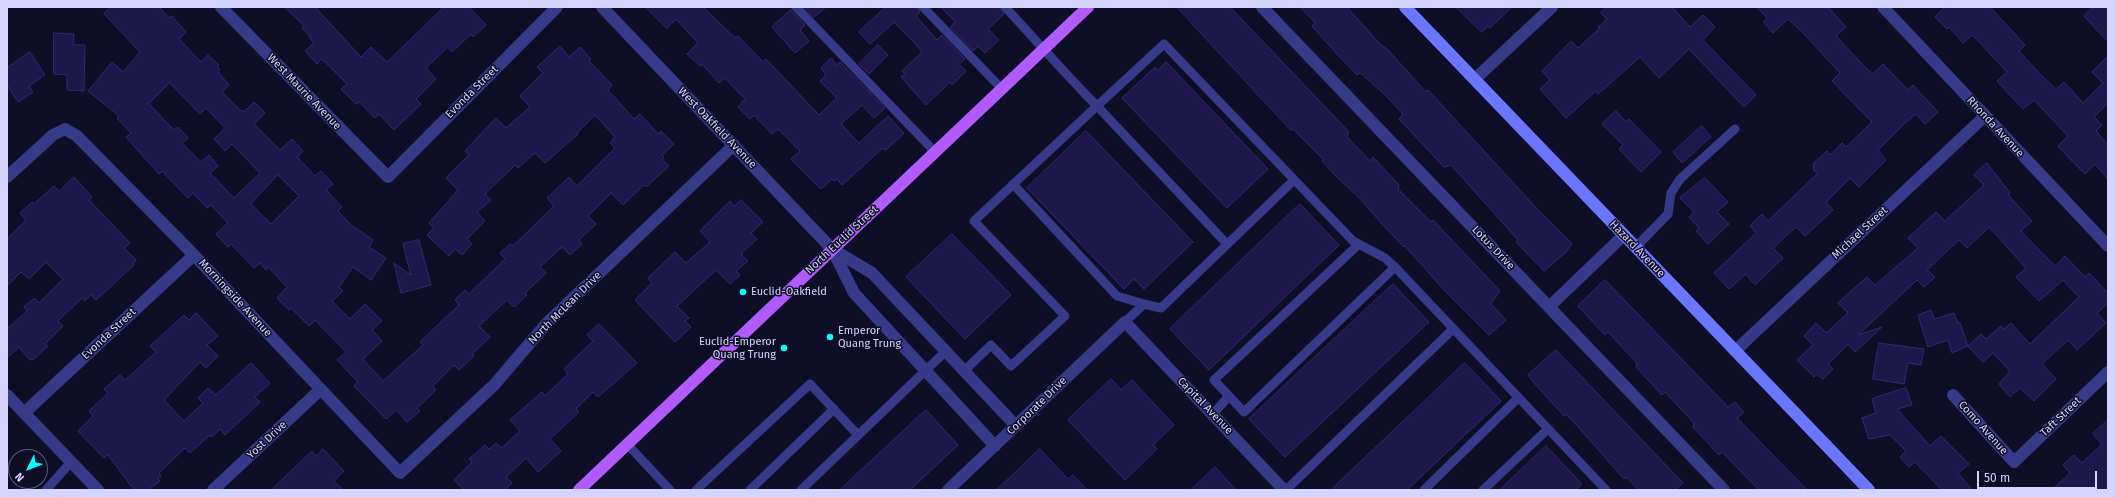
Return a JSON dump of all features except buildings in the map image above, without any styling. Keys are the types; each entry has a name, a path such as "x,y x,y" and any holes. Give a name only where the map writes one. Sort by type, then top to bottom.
{"main road":[{"name":"North Euclid Street","path":"579,490 1088,7"}],"street":[{"name":"West Maurie Avenue","path":"221,7 388,177"},
{"name":"Evonda Street","path":"388,177 557,7"},
{"name":"West Oakfield Avenue","path":"602,7 832,250"},
{"name":"Lotus Drive","path":"1262,7 1724,490"},
{"name":"Hazard Avenue","path":"1406,7 1869,490"},
{"path":"1475,79 1552,7"},
{"name":"Rhonda Avenue","path":"1883,7 2108,246"},
{"name":"Michael Street","path":"1735,351 1985,116"},
{"name":"Morningside Avenue","path":"7,177 53,134 65,129 77,136 194,254 400,473"},
{"name":"North McLean Drive","path":"400,473 494,385 547,324 734,145"},
{"path":"1549,307 1624,235"},
{"path":"832,250 872,273 947,350 1016,426"},
{"path":"832,250 854,293 995,446"},
{"name":"Evonda Street","path":"24,412 194,254"},
{"name":"Capital Avenue","path":"1125,322 1285,490"},
{"name":"Corporate Drive","path":"948,490 1125,322"},
{"name":"Taft Street","path":"2014,462 2108,372"},
{"name":"Yost Drive","path":"213,490 321,389"},
{"path":"7,395 98,490"},
{"name":"Como Avenue","path":"1953,395 2014,462"}],"lane":[{"path":"796,7 935,152"},
{"path":"923,7 1002,89"},
{"path":"1004,7 1044,48 1065,74 1227,244"},
{"path":"964,370 991,345 1011,366 1064,316 974,221 1164,44 1353,241 1385,258 1395,267 1606,490"},
{"path":"1636,247 1668,214 1671,193 1680,179 1735,129"},
{"path":"1013,184 1117,296 1161,308 1294,180"},
{"path":"1359,244 1214,380 1244,412 1395,267"},
{"path":"1125,322 1144,304"},
{"path":"1285,490 1453,329"},
{"path":"801,490 947,350"},
{"path":"696,490 810,384 858,435"},
{"path":"1213,414 1229,396"},
{"path":"1424,490 1518,398"},
{"path":"750,490 834,409"},
{"path":"1483,490 1548,429"},
{"path":"627,444 670,490"},
{"path":"46,490 71,462"}],"place":[{"name":"Euclid-Oakfield","path":"743,292"},
{"name":"Emperor Quang Trung","path":"830,337"},
{"name":"Euclid-Emperor Quang Trung","path":"784,348"}]}
